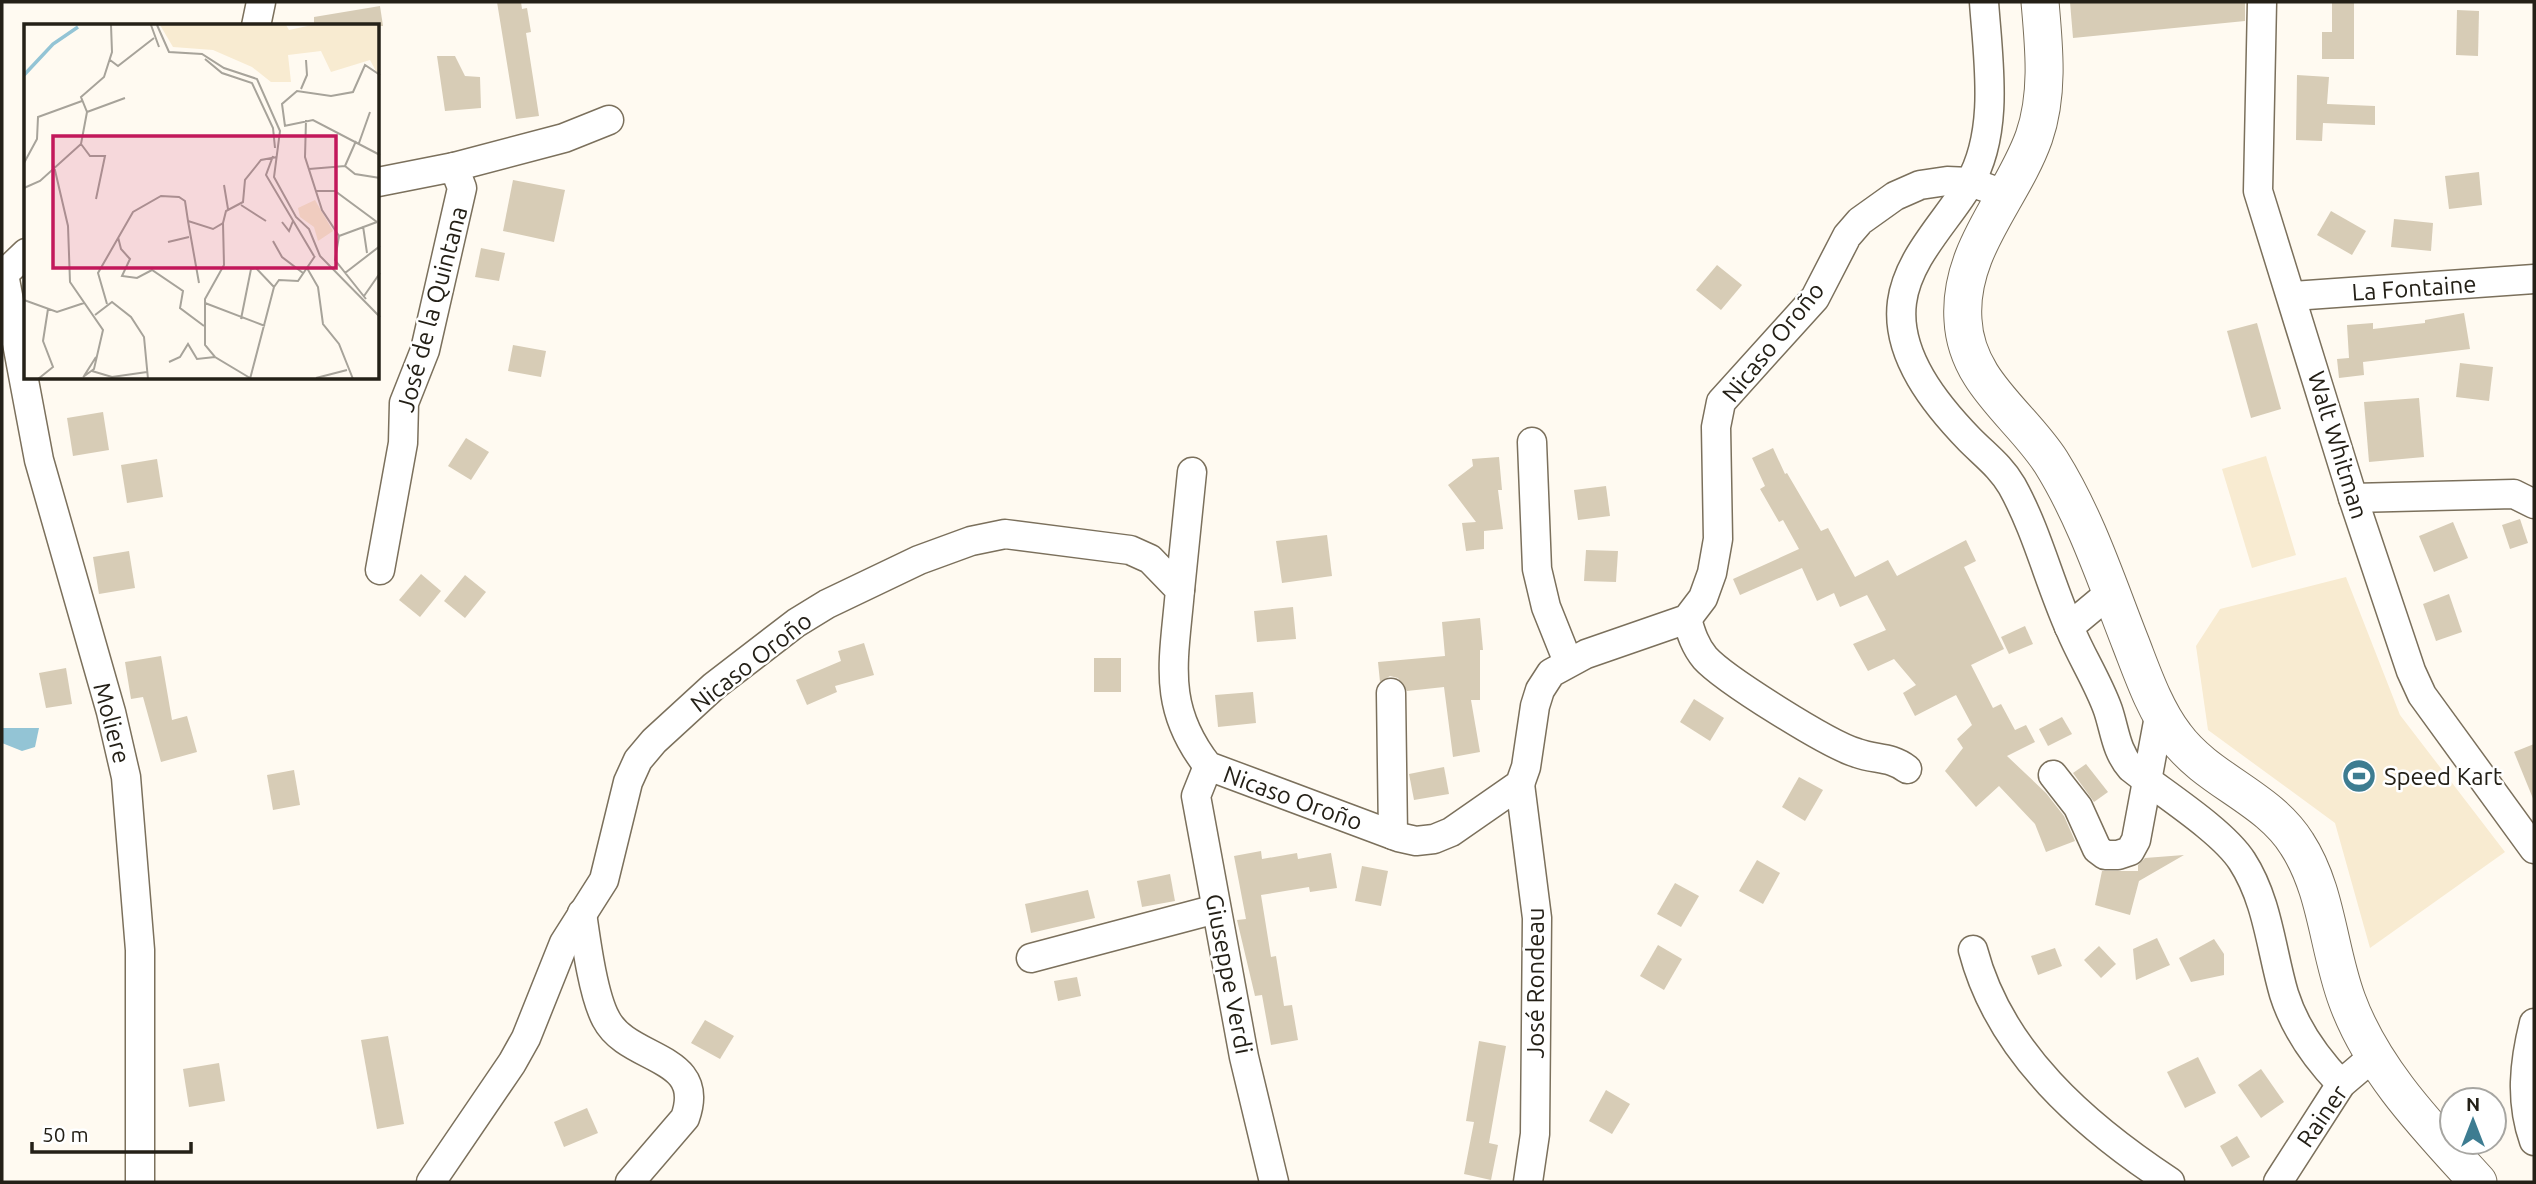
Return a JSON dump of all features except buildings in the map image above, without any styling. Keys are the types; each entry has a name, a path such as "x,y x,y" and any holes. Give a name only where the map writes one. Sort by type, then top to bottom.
{"main road":[{"path":"2040,2 2044,64 2040,114 2026,156 1980,240 1966,278 1962,317 1969,352 1997,398 2050,461 2075,505 2160,711 2186,750 2270,812 2296,842 2314,879 2347,1001 2374,1056 2405,1098 2478,1182"}],"street":[{"path":"256,24 261,2"},
{"path":"1984,2 1988,110 1980,159 1970,182 1921,255 1909,278 1902,301 1902,323 1910,354 1937,405 2000,466 2013,488 2069,627 2108,710 2122,758 2227,843 2241,859 2255,883 2263,907 2290,1010 2312,1052 2341,1084"},
{"name":"Walt Whitman","path":"2262,2 2258,191 2293,296 2353,498 2411,671 2422,695 2534,849"},
{"path":"454,167 564,138 609,120"},
{"name":"José de la Quintana","path":"380,182 454,167 462,188 460,208 425,350 404,403 403,443 380,570"},
{"name":"Nicaso Oroño","path":"1687,619 1703,598 1712,573 1718,539 1716,427 1721,402 1815,298 1847,236 1860,221 1895,196 1920,186 1947,181 1970,182 2007,195"},
{"path":"3,275 24,255"},
{"name":"Moliere","path":"3,275 39,460 111,712 128,789 140,950 140,1182"},
{"name":"La Fontaine","path":"2293,296 2534,279"},
{"path":"1532,442 1537,569 1546,607 1568,662"},
{"path":"1180,590 1192,472"},
{"path":"2353,498 2514,494 2534,504"},
{"name":"Nicaso Oroño","path":"431,1182 526,1038 564,943 609,866 628,782 638,760 654,741 714,686 796,623 827,604 919,560 971,541 1005,534 1130,550 1150,559 1180,590 1174,665 1176,708 1194,748 1208,766 1392,835 1416,841 1434,839 1451,832 1520,784"},
{"path":"2069,627 2111,592"},
{"path":"1520,784 1540,691 1551,673 1568,662 1687,619 1694,642 1724,674 1837,744 1858,754 1895,760 1907,769"},
{"path":"1391,693 1392,835"},
{"path":"2053,775 2078,807 2097,849 2105,855 2130,851 2136,839 2160,711"},
{"name":"Giuseppe Verdi","path":"1208,766 1196,796 1244,1058 1274,1182"},
{"name":"José Rondeau","path":"1520,784 1537,918 1535,1134 1528,1182"},
{"path":"1031,958 1216,909"},
{"path":"582,913 604,1017 614,1032 635,1048 680,1071 687,1083 690,1105 685,1118 630,1182"},
{"path":"1973,950 1999,1014 2054,1088 2113,1145 2170,1182"},
{"path":"2534,1023 2524,1085 2526,1118 2534,1141"},
{"name":"Rainer","path":"2278,1182 2341,1084 2374,1056"}],"shaded area":[{"path":"2266,456 2296,555 2252,568 2222,469"},
{"name":"Speed Kart","path":"2346,577 2400,715 2505,852 2370,948 2335,823 2208,730 2196,646 2220,609"}],"water":[{"path":"2,728 39,728 35,747 22,751 2,743"}],"place":[{"name":"Speed Kart","path":"2359,776"}]}
